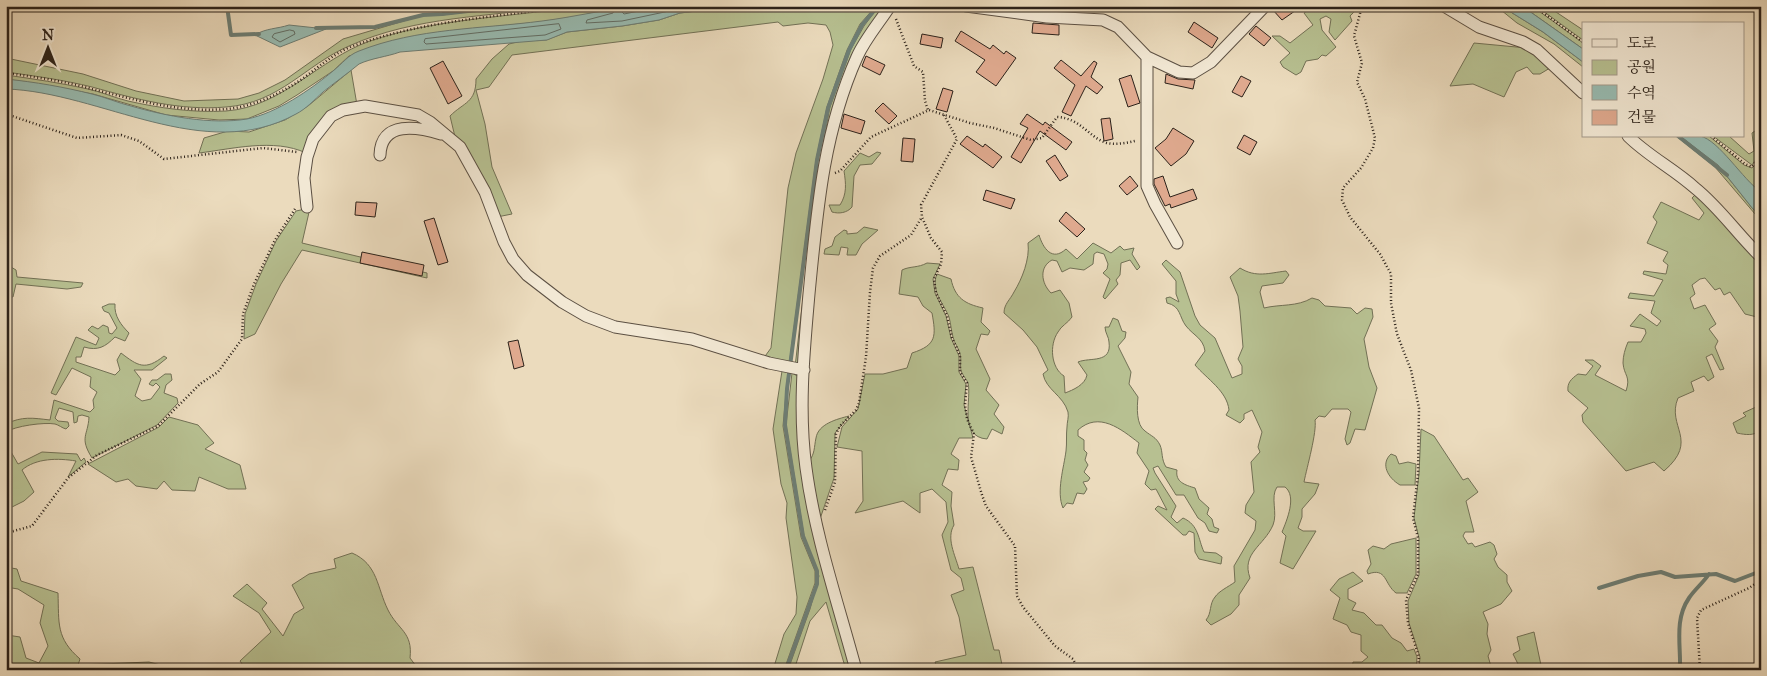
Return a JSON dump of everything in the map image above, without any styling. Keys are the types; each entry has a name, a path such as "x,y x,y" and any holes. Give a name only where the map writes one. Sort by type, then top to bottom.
{"street":[{"path":"966,6 1047,17 1103,20 1118,27 1147,58 1179,72 1198,71 1211,62 1265,6"},
{"path":"1444,6 1479,27 1523,42 1537,50 1582,92"},
{"path":"856,670 829,577 806,468 796,369 822,173 829,141 857,56 892,10"},
{"path":"1147,58 1147,186 1154,204 1177,243"},
{"path":"307,207 304,178 307,157 314,139 331,116 343,110 365,106 418,115 430,122 444,136 460,147 473,167 513,259 527,275 562,302 586,316 615,327 692,339 796,369"},
{"path":"380,155 383,141 389,133 398,128 413,128 444,136"},
{"path":"1630,138 1715,205 1761,257"}],"path":[{"path":"6,73 69,84 128,100 173,107 227,109 254,104 280,92 350,47 403,30 438,22 572,6"},
{"path":"1362,6 1354,36 1362,63 1357,82 1365,100 1374,138 1373,148 1362,168 1343,188 1342,200 1350,217 1380,254 1391,274 1391,303 1394,321 1403,354 1411,370 1419,408 1418,474 1413,518 1418,538 1418,574 1406,600 1408,623 1419,657 1418,670"},
{"path":"1534,6 1582,41"},
{"path":"892,10 914,66 923,72 925,101 928,110"},
{"path":"822,173 840,172 870,137 928,110 1031,140 1042,138 1057,117 1067,118 1105,143 1118,144 1146,139"},
{"path":"6,114 77,138 121,135 139,141 164,159 263,148 292,150 307,157"},
{"path":"944,115 957,139 921,205 922,217 931,238 942,252 941,264 934,279 936,293 947,316 952,338 960,355 960,372 967,383 966,412 974,434 971,456 986,506 1015,546 1017,596 1023,607 1055,646 1073,659 1078,670"},
{"path":"1713,138 1745,164 1752,167 1761,154 1758,139 1761,134"},
{"path":"6,533 32,526 68,478 97,456 158,426 193,390 218,372 242,339 243,314 254,284 275,240 295,209 307,207"},
{"path":"819,530 835,482 836,434 840,426 856,410 859,403 866,357 873,268 880,256 911,235 922,217"},
{"path":"1700,670 1696,618 1701,610 1749,588 1761,580"}],"green space":[{"path":"518,6 560,6 426,23 374,36 333,54 277,91 245,104 226,107 175,106 71,82 6,72 6,58 83,74 136,91 184,101 238,99 259,93 285,80 343,39 424,15 442,15"},
{"path":"583,6 639,6 612,8 580,16 540,22 448,31 349,56 333,71 297,95 279,106 247,119 219,120 166,115 93,94 6,79 6,75 58,83 164,108 189,111 226,111 246,108 265,101 283,92 351,49 396,33 475,19"},
{"path":"738,6 876,6 860,24 847,50 827,107 816,160 789,366 763,359 771,348 788,188 796,153 823,79 833,45 826,25 808,23 783,26 778,22 512,55 489,87 476,90 485,124 492,167 512,214 497,217 456,141 450,116 471,98 474,93 476,79 492,59 509,44 521,41 546,40 567,32 659,20 680,13"},
{"path":"879,6 885,6 825,145 802,363 795,367 818,170 830,107 851,49 864,26"},
{"path":"1315,6 1322,10 1328,6 1360,6 1350,16 1352,21 1335,40 1329,32 1331,19 1326,16 1320,19 1322,30 1336,47 1326,56 1322,55 1318,59 1306,61 1301,72 1296,75 1283,67 1280,62 1290,53 1272,36 1280,36 1290,43 1313,25 1304,13"},
{"path":"1496,6 1501,6 1543,32 1582,61 1582,66 1554,44 1517,23"},
{"path":"1522,6 1532,6 1582,42 1582,48"},
{"path":"1536,6 1547,6 1582,29 1582,39"},
{"path":"1474,43 1527,48 1550,68 1540,74 1533,74 1527,67 1516,72 1504,97 1473,84 1450,86"},
{"path":"351,70 357,105 342,108 306,153 280,146 267,145 199,153 204,138 228,131 249,132 285,120 308,106"},
{"path":"1761,127 1761,133 1756,139 1759,155 1752,165 1716,138 1731,138 1749,154 1754,151 1752,133"},
{"path":"1679,138 1683,138 1718,165 1753,209 1760,214 1761,221 1715,167"},
{"path":"1704,138 1711,138 1744,165 1752,168 1761,158 1761,192 1753,186"},
{"path":"877,152 881,153 872,164 860,165 854,176 852,207 848,211 832,212 829,205 840,205 844,197 844,171 860,153 869,157"},
{"path":"1696,194 1761,263 1761,318 1745,314 1730,292 1724,295 1720,288 1715,290 1705,278 1692,285 1695,294 1690,298 1694,309 1705,305 1716,324 1709,329 1718,341 1715,347 1724,369 1720,370 1712,354 1706,357 1714,377 1708,381 1704,376 1691,382 1694,391 1678,398 1675,408 1681,442 1680,451 1664,471 1654,462 1626,471 1583,422 1582,415 1588,408 1568,391 1568,386 1570,381 1578,374 1586,375 1593,366 1585,360 1593,360 1601,366 1595,375 1626,391 1628,379 1623,363 1626,347 1628,342 1641,342 1646,333 1645,329 1630,326 1640,314 1657,326 1661,321 1651,313 1655,301 1628,298 1630,293 1654,296 1663,280 1643,274 1644,271 1666,274 1668,265 1663,261 1668,252 1647,243 1657,222 1653,217 1661,202 1699,220 1704,213 1692,198"},
{"path":"310,208 302,243 427,273 427,278 302,250 281,284 255,334 244,339 245,314 256,284 276,241 296,211"},
{"path":"864,227 878,230 862,244 856,255 847,255 848,248 841,247 839,255 824,254 825,249 832,246 835,237 844,230 847,231 847,234 857,233"},
{"path":"1039,235 1046,249 1052,254 1061,253 1066,249 1077,259 1093,243 1111,253 1120,246 1124,250 1134,248 1132,254 1140,267 1137,270 1130,260 1121,263 1120,275 1116,280 1118,284 1105,299 1103,297 1110,279 1103,273 1107,269 1108,264 1104,254 1097,252 1094,254 1093,264 1084,270 1070,268 1062,272 1057,261 1052,260 1045,267 1043,280 1045,285 1051,293 1060,290 1069,303 1072,317 1055,337 1053,343 1054,362 1056,368 1064,376 1065,393 1078,387 1084,382 1087,375 1078,362 1104,357 1107,354 1109,342 1105,327 1109,327 1113,318 1118,320 1122,331 1126,332 1125,338 1118,346 1131,372 1129,384 1138,397 1137,406 1140,425 1158,442 1166,467 1177,470 1179,480 1195,488 1199,499 1209,508 1207,514 1212,519 1214,527 1219,529 1217,533 1209,531 1205,523 1198,518 1184,495 1176,495 1158,466 1153,468 1155,473 1176,506 1171,517 1177,523 1183,518 1192,524 1204,552 1216,553 1222,557 1221,564 1199,559 1195,552 1194,533 1189,531 1186,535 1183,535 1155,509 1158,506 1167,510 1156,489 1151,490 1145,484 1149,471 1137,453 1139,443 1125,432 1110,424 1094,422 1078,430 1078,436 1084,440 1084,450 1087,453 1085,460 1088,465 1084,472 1090,478 1088,481 1083,482 1087,489 1084,494 1077,493 1073,504 1067,503 1063,508 1060,487 1066,451 1068,412 1066,406 1045,380 1043,374 1048,370 1037,347 1023,330 1004,313 1006,305 1025,269 1028,243"},
{"path":"1166,260 1180,272 1195,316 1200,325 1215,338 1232,378 1242,374 1242,366 1238,359 1243,347 1240,311 1238,296 1230,277 1240,268 1257,274 1286,271 1289,275 1283,283 1262,286 1260,292 1264,308 1294,304 1312,298 1319,300 1325,306 1351,308 1357,314 1365,308 1372,309 1373,317 1364,339 1369,367 1377,388 1365,430 1355,429 1350,443 1347,445 1345,439 1351,412 1348,409 1332,409 1325,417 1319,416 1315,420 1313,441 1304,482 1319,484 1315,494 1302,509 1302,517 1298,528 1303,531 1316,531 1293,569 1280,563 1286,536 1282,532 1291,502 1289,491 1285,487 1277,487 1274,495 1275,515 1273,525 1251,556 1248,569 1250,578 1239,595 1239,605 1231,614 1211,625 1206,620 1213,600 1219,593 1235,582 1234,566 1255,530 1256,521 1245,513 1246,505 1254,492 1251,462 1260,452 1258,447 1262,432 1252,410 1244,414 1244,419 1240,423 1226,415 1229,410 1225,397 1195,365 1205,351 1204,347 1200,340 1186,326 1177,309 1172,304 1167,303 1166,298 1170,297 1179,302 1176,294 1176,281 1162,264"},
{"path":"927,263 940,264 933,279 935,293 946,316 951,338 959,356 959,372 966,384 964,405 973,438 959,438 951,454 959,460 958,470 948,469 942,485 952,492 951,506 954,525 951,535 952,547 959,569 973,567 994,650 999,650 1003,670 938,670 935,662 966,655 959,617 951,595 964,590 961,578 951,570 942,535 948,522 946,502 932,489 920,493 920,513 903,501 855,513 863,501 862,451 837,447 842,427 858,409 865,374 883,374 907,368 912,353 926,347 933,339 932,313 923,306 918,297 899,294 902,270"},
{"path":"11,267 16,270 17,277 83,283 81,287 67,289 16,284 13,297 6,296 6,268"},
{"path":"937,274 951,279 955,291 966,302 983,308 981,322 990,331 988,335 981,334 976,349 990,379 986,390 999,405 994,414 1004,427 1002,434 992,429 987,439 978,437 972,432 968,416 968,383 961,371 961,356 954,339 949,317 936,291 935,280"},
{"path":"115,304 119,320 129,333 125,341 115,337 101,347 93,349 84,347 81,357 76,357 76,362 115,375 120,370 117,360 121,353 137,364 142,365 152,364 164,356 167,358 152,370 134,370 141,379 135,396 142,401 151,399 160,387 156,383 153,386 149,384 152,380 157,380 165,374 171,374 172,380 166,385 164,393 177,398 178,403 157,425 92,458 85,441 89,417 78,416 77,422 74,423 73,412 59,408 55,418 58,421 68,422 69,426 66,429 55,424 44,424 23,426 6,432 6,424 17,420 33,418 50,420 54,400 90,412 94,408 93,400 97,392 90,387 91,377 72,368 56,395 51,393 76,337 96,345 99,338 88,330 92,326 98,329 103,325 108,327 109,333 112,334 117,328 109,313 104,311 102,307"},
{"path":"782,371 788,372 783,426 801,537 815,571 815,583 784,670 773,670 784,634 796,614 797,597 786,518 787,503 781,484 773,429"},
{"path":"792,373 799,377 799,417 853,670 846,670 826,602 810,621 794,670 788,670 810,609 819,576 804,536 786,425"},
{"path":"1756,407 1761,408 1761,430 1750,434 1737,433 1733,423 1746,416 1743,413"},
{"path":"849,416 835,433 834,478 820,519 809,461 820,429 829,423"},
{"path":"169,417 198,425 214,443 205,449 240,465 246,489 228,489 199,477 195,491 172,490 164,481 157,489 136,486 128,479 116,482 88,464 159,427"},
{"path":"1421,429 1434,436 1463,480 1468,478 1478,492 1466,501 1474,532 1465,532 1463,536 1468,544 1472,543 1475,547 1490,542 1494,545 1497,554 1494,559 1498,567 1507,575 1507,582 1512,591 1501,604 1483,612 1488,624 1487,634 1491,650 1488,656 1492,670 1419,670 1420,657 1409,623 1408,601 1419,575 1419,538 1414,518 1419,474"},
{"path":"6,443 18,464 42,452 77,454 81,461 84,458 86,462 68,477 76,461 48,460 28,466 22,470 34,492 24,501 6,510"},
{"path":"1391,454 1396,456 1399,464 1408,462 1416,464 1415,485 1400,485 1392,479 1386,466 1386,462"},
{"path":"1416,538 1416,574 1407,593 1396,593 1379,573 1368,574 1367,571 1371,564 1368,550 1373,546 1384,549 1391,544"},
{"path":"352,553 367,563 372,570 388,610 407,637 410,658 419,670 243,670 245,668 240,661 271,632 259,613 233,596 247,584 267,603 262,609 283,636 294,614 304,608 292,585 309,574 336,568 334,559"},
{"path":"6,567 17,569 21,581 58,593 60,630 67,644 80,659 78,665 149,662 180,670 140,668 6,670 6,630 7,635 20,637 26,658 39,663 48,646 40,623 44,605 18,589 6,587"},
{"path":"1353,572 1363,581 1348,589 1348,599 1356,603 1352,610 1364,613 1376,625 1382,625 1392,638 1401,643 1407,651 1414,649 1417,657 1416,670 1352,670 1353,662 1362,662 1368,657 1361,651 1361,635 1351,632 1347,625 1333,619 1340,598 1330,590 1339,579"},
{"path":"1534,632 1542,670 1508,670 1519,666 1513,654 1520,650 1517,637"}],"water":[{"path":"639,6 738,6 680,13 659,20 622,26 567,32 547,40 400,52 359,64 307,107 296,114 261,128 225,132 189,129 152,122 42,93 6,89 6,79 17,80 81,91 145,110 174,116 233,121 270,112 293,100 352,55 381,43 449,30 542,21"},
{"path":"1501,6 1522,6 1582,48 1582,61 1543,32"},
{"path":"289,25 326,29 280,47 255,35"},
{"path":"1683,138 1705,138 1723,152 1761,192 1761,215 1753,209 1718,165"}],"building":[{"path":"1272,6 1302,6 1282,20 1272,9"},
{"path":"1194,22 1218,38 1212,48 1188,32"},
{"path":"1033,23 1059,25 1059,35 1032,33"},
{"path":"1256,26 1271,38 1264,46 1249,34"},
{"path":"961,31 990,49 993,45 1004,54 1006,51 1016,58 996,86 976,72 985,60 955,41"},
{"path":"922,34 943,38 941,48 920,44"},
{"path":"866,56 885,65 880,75 862,66"},
{"path":"1061,60 1081,76 1094,61 1097,63 1091,77 1103,87 1097,94 1086,86 1071,116 1062,112 1075,85 1054,68"},
{"path":"443,61 462,96 448,104 430,68"},
{"path":"1166,74 1178,79 1195,80 1193,89 1165,83"},
{"path":"1131,75 1140,103 1128,107 1119,79"},
{"path":"1241,76 1251,81 1242,97 1232,92"},
{"path":"943,88 953,91 947,112 936,109"},
{"path":"883,103 897,116 889,124 875,111"},
{"path":"844,114 865,121 861,134 841,128"},
{"path":"1027,114 1043,125 1045,122 1072,142 1066,150 1040,131 1021,163 1011,157 1028,128 1020,124"},
{"path":"1110,118 1113,139 1104,141 1101,119"},
{"path":"1173,128 1194,141 1186,154 1171,166 1155,148 1166,139"},
{"path":"1244,135 1257,142 1250,155 1237,148"},
{"path":"967,136 983,147 985,144 1002,157 993,168 960,144"},
{"path":"903,138 915,139 913,162 901,161"},
{"path":"1055,155 1068,176 1060,181 1046,161"},
{"path":"1130,176 1138,186 1127,195 1119,186"},
{"path":"1163,176 1170,197 1193,189 1197,199 1171,208 1170,204 1165,206 1154,184 1154,179"},
{"path":"986,190 1015,199 1011,209 983,200"},
{"path":"356,202 377,203 375,217 355,215"},
{"path":"1066,212 1085,229 1077,237 1059,221"},
{"path":"434,218 448,262 438,265 424,221"},
{"path":"362,252 424,265 422,276 360,263"},
{"path":"518,340 524,366 514,369 508,342"}],"waterway":[{"path":"227,6 231,35 259,34"},
{"path":"316,28 375,27 423,15 511,6"},
{"path":"786,670 817,584 817,571 803,536 785,425 787,389 817,160 828,108 849,50 862,25 878,6"},
{"path":"1681,138 1727,175"},
{"path":"1599,588 1638,576 1661,572 1675,577 1716,574 1735,581 1761,571"},
{"path":"1680,670 1679,633 1681,615 1689,598 1709,574"}]}
